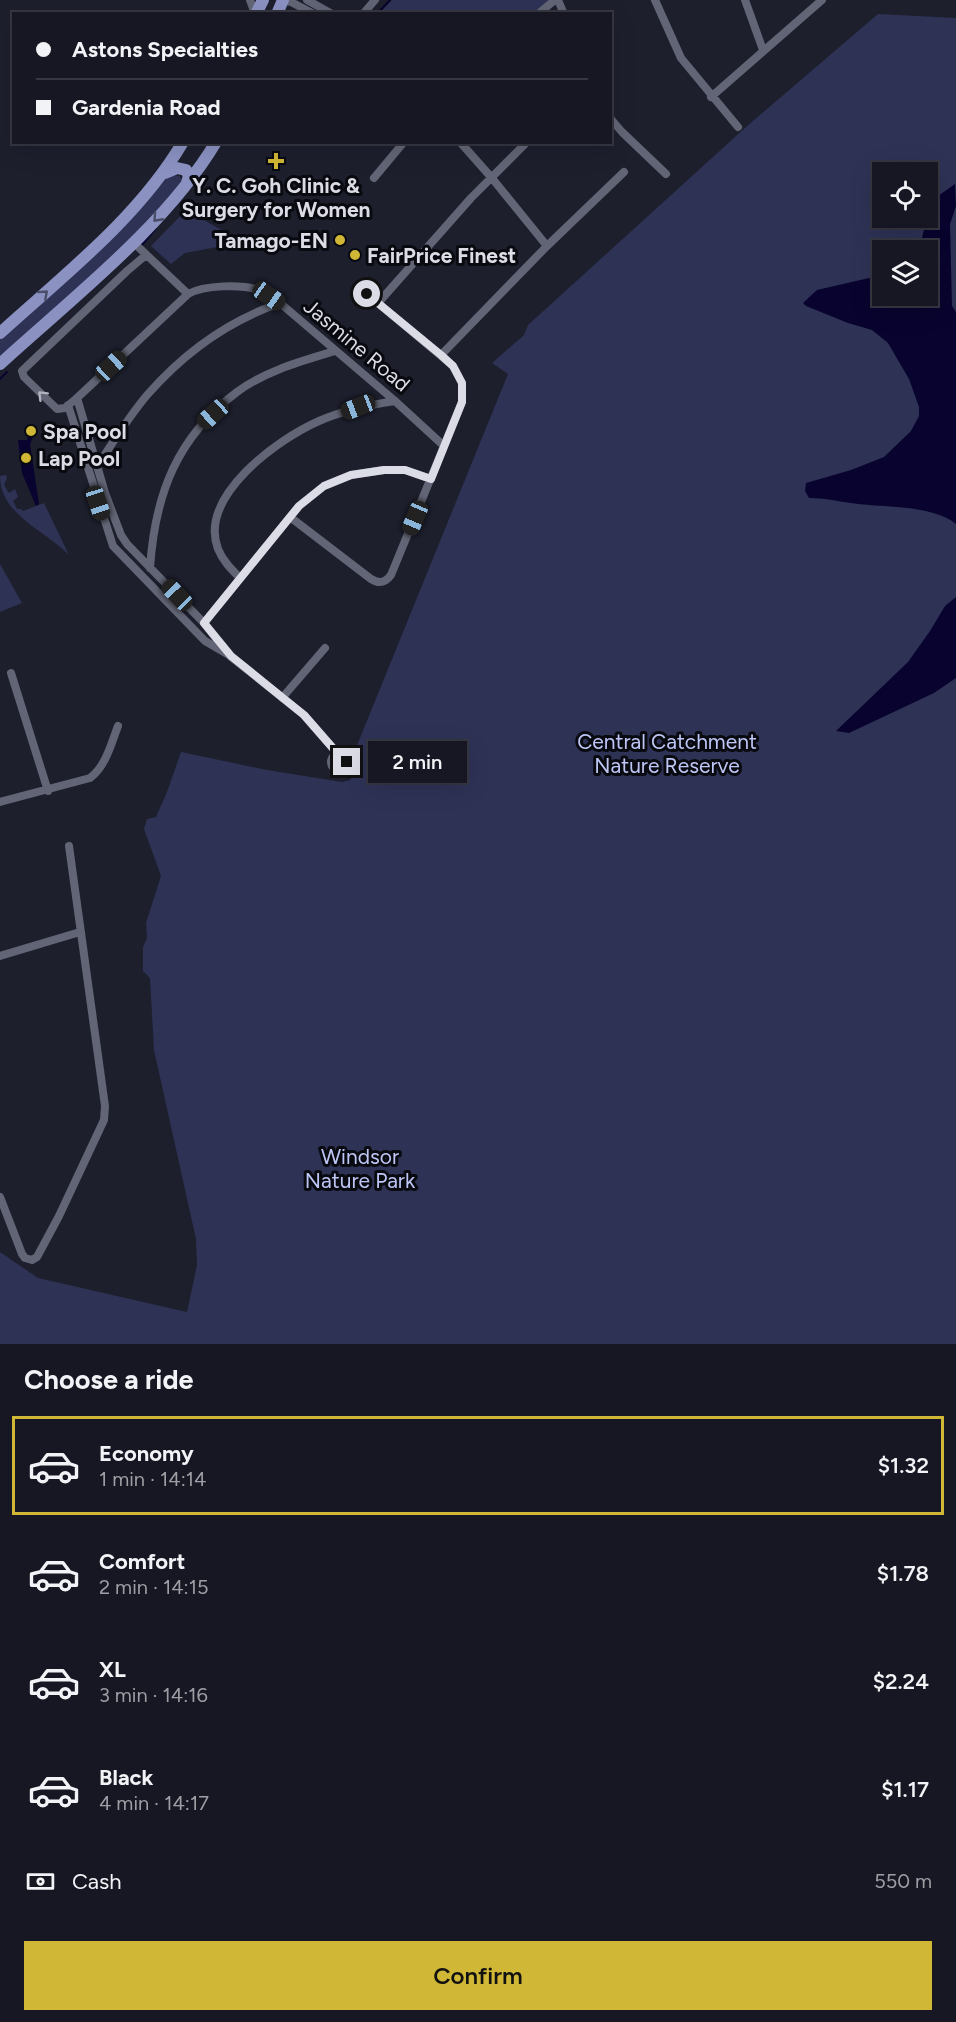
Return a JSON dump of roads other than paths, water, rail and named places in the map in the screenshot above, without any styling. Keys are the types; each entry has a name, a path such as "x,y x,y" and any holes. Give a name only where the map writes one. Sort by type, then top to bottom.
{"main road":[{"path":"0,333 120,224 164,174 182,144"},
{"path":"0,364 134,243 187,183 215,144"},
{"path":"164,174 172,169 182,168 189,176 187,183"}],"street":[{"path":"283,0 310,12"},
{"path":"307,0 328,12"},
{"path":"365,12 375,0"},
{"path":"541,12 557,0"},
{"path":"655,0 681,58 738,127"},
{"path":"745,0 763,50"},
{"path":"711,97 822,0"},
{"path":"612,120 666,174"},
{"path":"374,178 402,144"},
{"path":"462,144 547,246"},
{"path":"379,302 491,177 525,144"},
{"path":"441,355 547,246 624,172"},
{"path":"134,243 188,294 77,398 61,410 57,409 24,377 22,370 146,255"},
{"name":"Jasmine Road","path":"188,294 201,288 250,288 264,292 395,401 444,446"},
{"path":"290,518 371,579 381,583 386,581 391,575 462,402 463,392 458,374 441,355 367,294"},
{"path":"98,465 147,395 186,356 239,320 256,311 280,303"},
{"path":"150,568 152,539 159,506 170,472 200,425 237,392 258,379 335,351"},
{"path":"77,398 105,493 121,535 127,544 204,623 231,656"},
{"path":"240,578 226,564 218,548 215,526 218,510 245,472 267,452 319,421 358,407 395,401"},
{"path":"68,405 113,546 205,641 231,656 282,698 319,730 338,754"},
{"path":"204,623 290,518 324,486 368,471 398,469 412,471 431,479"},
{"path":"282,698 325,648"},
{"path":"11,673 48,791"},
{"path":"0,802 90,778 98,772 118,726"},
{"path":"0,1197 22,1254 32,1260 38,1257 104,1119 105,1106 69,846"},
{"path":"0,956 80,932"}],"waterway":[{"path":"379,12 390,0"},
{"path":"142,245 156,228"},
{"path":"0,379 7,372"}],"place":[{"name":"Y. C. Goh Clinic & Surgery for Women","path":"276,161"},
{"name":"Tamago-EN","path":"340,240"},
{"name":"FairPrice Finest","path":"355,255"},
{"name":"Spa Pool","path":"31,431"},
{"name":"Lap Pool","path":"26,458"}],"park label":[{"name":"Central Catchment Nature Reserve","path":"667,753"},
{"name":"Windsor Nature Park","path":"360,1168"}]}
